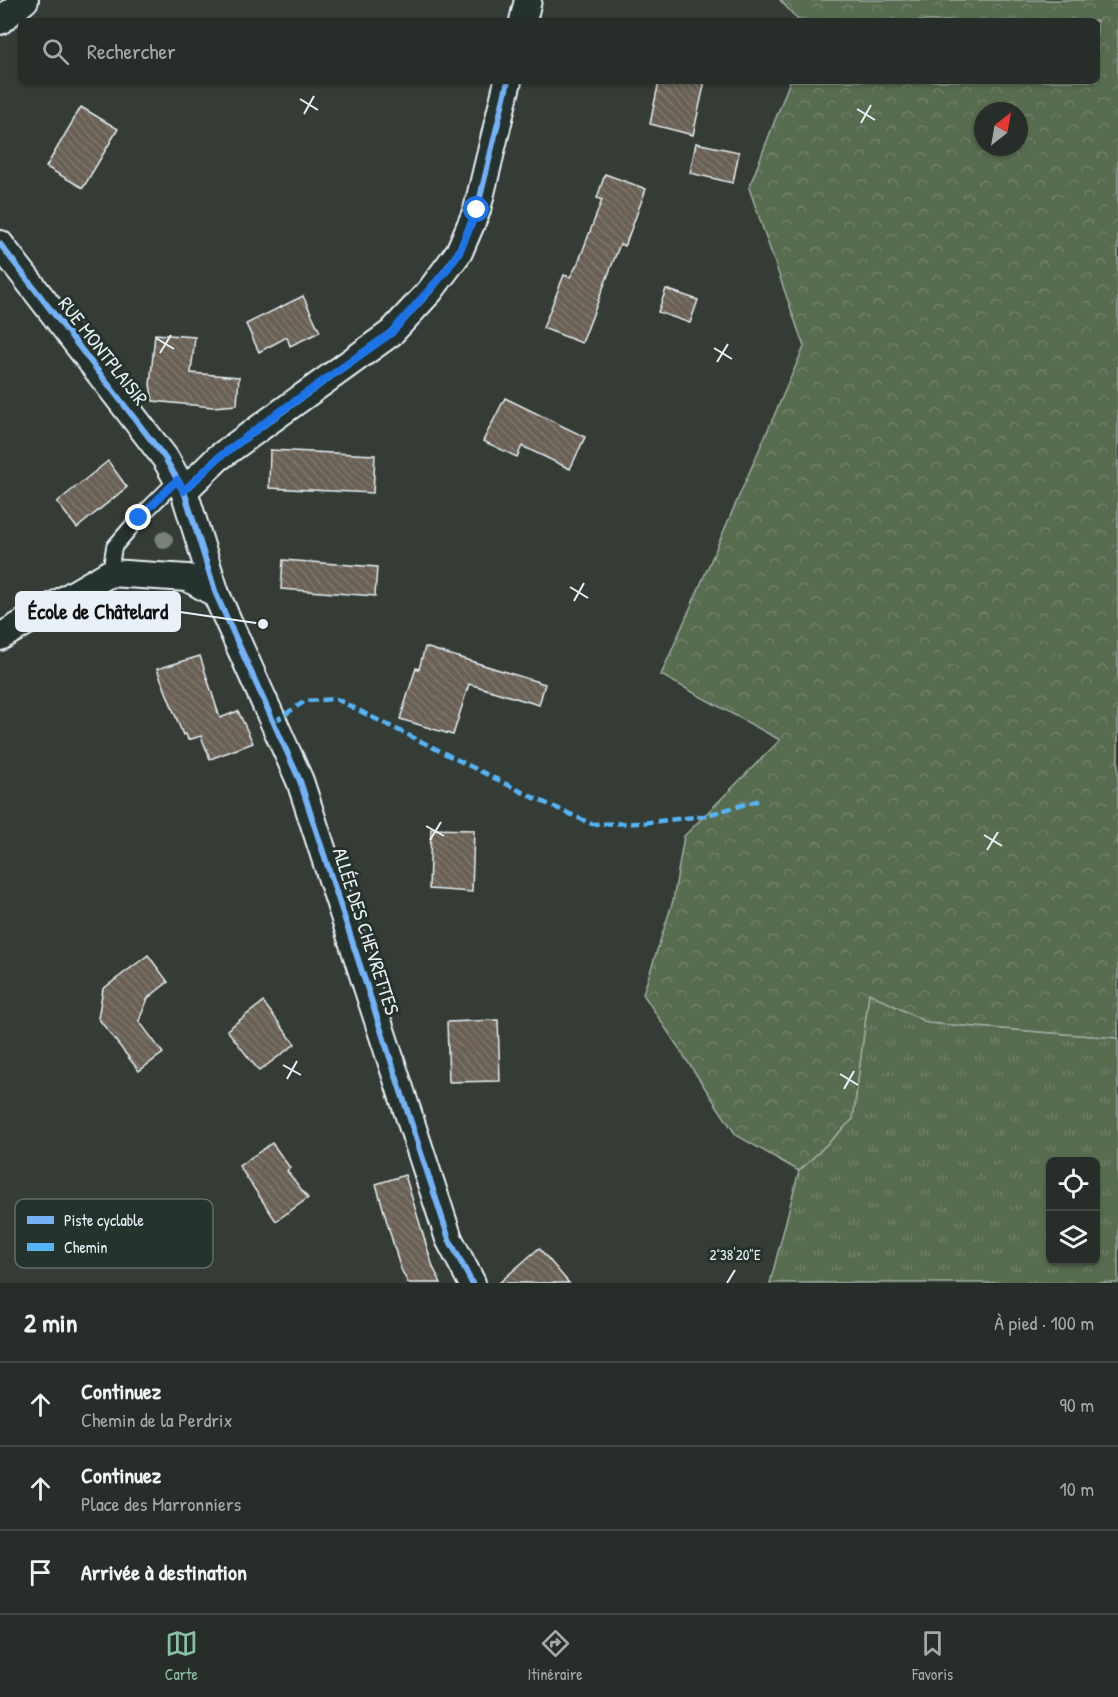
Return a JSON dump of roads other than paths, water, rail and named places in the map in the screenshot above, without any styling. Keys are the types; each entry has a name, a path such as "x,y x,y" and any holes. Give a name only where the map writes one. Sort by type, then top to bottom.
{"street":[{"path":"0,21 25,0"},
{"path":"524,18 528,0"},
{"path":"180,486 391,333 435,284 459,252 477,210 507,84"},
{"name":"RUE MONTPLAISIR","path":"0,244 165,458 180,486 216,594"},
{"path":"0,637 110,573 188,578 216,594"},
{"name":"ALLÉE DES CHEVRETTES","path":"216,594 300,781 449,1239 472,1283"}],"lane":[{"path":"110,573 114,547 139,518 180,486"}],"place":[{"name":"École de Châtelard","path":"263,624"}]}
